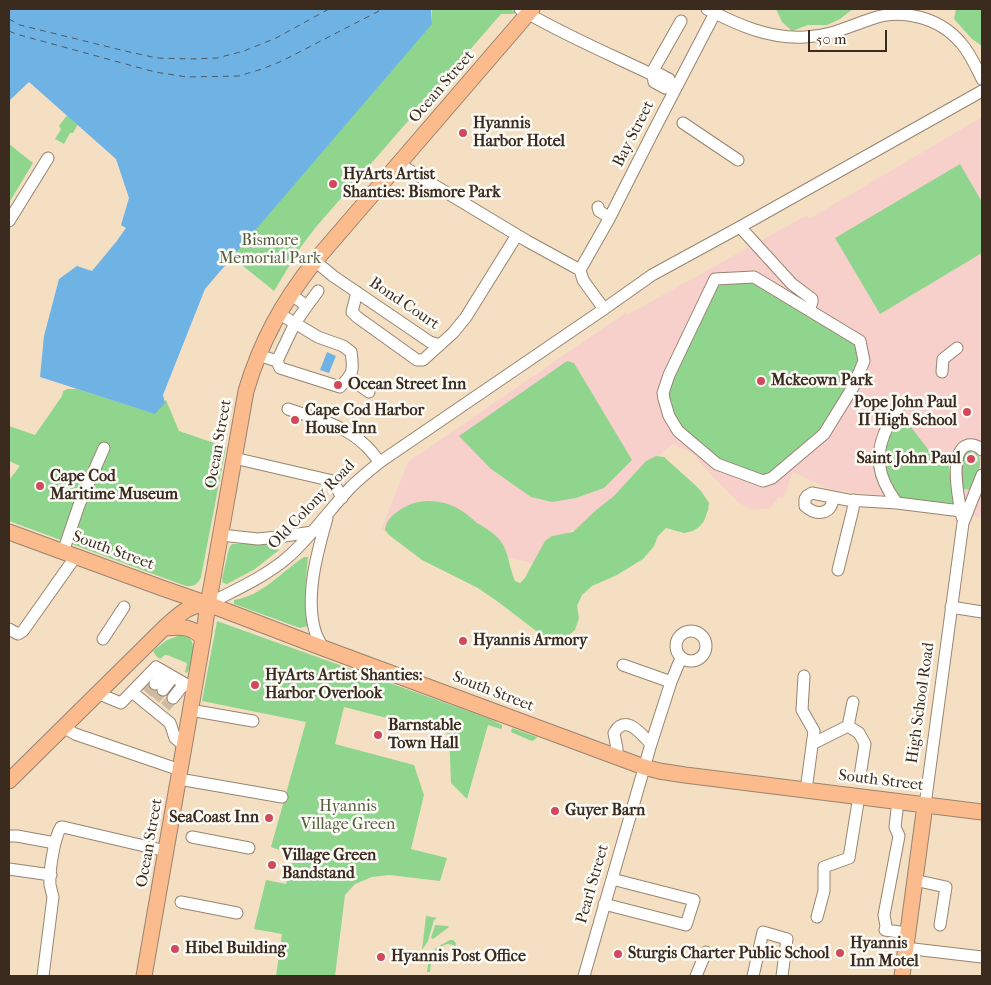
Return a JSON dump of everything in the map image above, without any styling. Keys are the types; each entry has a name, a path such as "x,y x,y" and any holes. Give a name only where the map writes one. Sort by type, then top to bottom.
{"main road":[{"name":"Ocean Street","path":"144,976 180,775 190,710 189,686 203,638 246,391 258,354 278,313 315,261 399,164 527,10"},
{"name":"South Street","path":"9,532 208,604 644,767 685,775 982,812"},
{"name":"Old Colony Road","path":"9,781 164,628 187,608 208,604"},
{"path":"164,628 186,627 196,631 203,638"},
{"name":"High School Road","path":"902,976 925,804"}],"street":[{"path":"527,10 562,31 652,74"},
{"path":"711,11 739,25 759,32 798,38 830,34 880,16 900,14 920,17 938,24 961,43 982,79"},
{"name":"Bay Street","path":"580,270 609,217 711,11"},
{"path":"673,86 665,88 654,82 652,74 681,21"},
{"name":"Old Colony Road","path":"208,604 252,582 288,557 313,532 342,498 380,462 652,275 982,91"},
{"path":"683,123 738,160"},
{"path":"9,221 48,158"},
{"path":"399,164 518,236 580,270 583,280 604,309"},
{"path":"598,207 599,211 609,217"},
{"path":"740,227 792,284 812,299 809,310"},
{"name":"Bond Court","path":"315,261 333,276 430,342 440,345 453,333 466,316 518,236"},
{"path":"754,277 809,310 860,341 864,361 854,387 824,434 772,478 763,481 717,464 674,425 665,405 663,392 669,375 715,279 754,277"},
{"path":"276,361 295,323 318,291"},
{"path":"357,292 352,312 418,360 423,360 440,345"},
{"path":"290,294 307,306"},
{"path":"258,354 276,361 280,368 340,387 349,378 353,367 351,352 343,346 318,337 278,313"},
{"path":"942,372 943,359 957,348"},
{"path":"349,378 368,392"},
{"path":"897,503 883,480 879,455 882,436 901,404"},
{"path":"288,409 333,424 354,435 366,445 380,462"},
{"name":"High School Road","path":"925,804 962,524 956,470 958,456 961,450 968,445 976,445 982,450"},
{"path":"9,629 18,634 22,631 70,554 79,506 104,448"},
{"path":"234,458 333,481 342,498"},
{"name":"High School Road","path":"962,524 980,488 982,475"},
{"path":"833,498 961,511"},
{"path":"838,570 854,500"},
{"path":"323,648 316,634 312,595 316,557 328,515"},
{"path":"221,535 258,539 313,532"},
{"path":"103,639 124,607"},
{"path":"951,607 982,612"},
{"path":"137,654 189,686 173,698"},
{"name":"Pearl Street","path":"584,976 651,744 671,682 681,658"},
{"path":"623,665 671,682"},
{"path":"159,687 165,672"},
{"path":"97,694 121,702 132,692 165,672"},
{"path":"804,676 802,710 814,731 806,790"},
{"path":"132,692 148,700 162,711 170,722 175,738 184,746"},
{"path":"848,726 852,702"},
{"path":"190,710 253,721"},
{"path":"617,757 614,733 617,728 624,724 632,726 651,744"},
{"path":"812,744 848,726"},
{"path":"848,726 859,733 864,744 860,776"},
{"path":"63,727 67,731 180,775 282,797"},
{"path":"816,917 824,891 824,867 849,858 859,796"},
{"path":"898,801 895,827 899,836 884,915 886,930 908,933"},
{"path":"44,976 54,897 50,886 51,875 55,843 60,829 63,826 166,851"},
{"path":"9,836 55,843"},
{"path":"192,837 249,848"},
{"path":"9,869 51,875"},
{"path":"604,904 686,924 694,900 612,879"},
{"path":"914,880 946,887 940,925"},
{"path":"181,902 237,913"},
{"path":"753,976 763,932 787,938 782,976"},
{"path":"905,948 982,957"},
{"path":"696,976 706,952"}],"shaded area":[{"name":"Pope John Paul II High School","path":"982,117 982,518 964,515 955,504 831,490 793,472 783,499 779,497 770,508 752,510 738,502 692,453 672,444 608,502 592,535 572,529 541,565 381,530 408,462 627,312 627,315 807,215 809,219"}],"green space":[{"name":"Bismore Memorial Park","path":"432,9 507,9 518,12 501,14 316,227 300,248 274,291 232,257 432,23"},
{"path":"776,9 853,9 840,19 827,25 808,25 792,31 782,22"},
{"path":"956,9 980,9 982,11 982,46 972,39 954,19"},
{"path":"68,114 80,120 64,144 55,139 61,129 59,126"},
{"path":"9,144 33,163 9,203"},
{"path":"960,164 982,202 982,253 880,314 835,238"},
{"name":"Mckeown Park","path":"755,272 863,340 869,361 828,437 779,480 763,487 718,471 703,460 680,440 665,418 659,400 664,374 712,273"},
{"path":"567,361 574,363 632,460 604,488 576,498 552,502 531,497 491,469 459,436"},
{"path":"77,389 150,412 166,400 179,431 226,447 199,582 186,586 9,521 9,480 20,466 9,461 9,426 35,435 62,396 63,391"},
{"path":"897,416 907,429 911,427 930,452 935,449 941,455 943,462 948,461 953,505 904,499 897,495 887,481 882,453"},
{"path":"971,450 971,453 965,457 966,463 971,465 978,461 978,457 974,453 975,451 980,459 978,475 972,490 963,489 961,473 964,457"},
{"path":"656,456 664,457 701,491 709,503 704,521 693,531 684,533 666,528 658,536 654,546 643,559 617,575 592,586 582,595 577,606 579,618 575,630 567,637 550,638 540,634 478,588 422,560 385,530 391,517 410,505 426,501 448,504 464,512 499,539 505,548 515,581 520,583 525,578 545,541 552,536 573,532 614,496 646,461"},
{"path":"232,544 279,544 279,550 255,569 227,584 223,583 222,579 229,548"},
{"path":"304,557 308,557 305,600 308,626 300,628 234,604 234,600 254,594"},
{"name":"Hyannis Village Green","path":"217,621 490,719 502,725 501,729 488,725 467,799 451,783 449,734 344,707 335,744 414,765 424,795 411,849 447,858 440,881 389,875 372,877 355,884 345,895 335,976 276,976 282,934 254,929 266,880 286,884 294,855 271,847 306,722 202,701"},
{"path":"181,635 189,637 193,645 191,665 187,673 185,672 187,663 167,655 160,659 153,651 167,640"},
{"path":"512,728 537,738 532,741 511,732"},
{"path":"426,916 437,918 434,920 428,941 422,950"},
{"path":"435,925 449,927 433,939 431,938"},
{"path":"450,940 456,943 454,954 454,945 447,944 440,947 439,952 434,951 430,972 427,972 432,952"}],"water":[{"path":"9,9 431,9 432,24 205,289 163,395 165,403 155,414 40,377 44,336 59,279 116,242 129,198 116,159 29,82 9,101"},
{"path":"327,352 336,356 329,373 320,370"}],"pier":[{"path":"119,224 126,228 92,271 77,266 83,260 114,241"}],"ferry route":[{"path":"9,19 20,25 125,51 157,58 191,59 217,58 244,51 276,38 329,9"},
{"path":"9,31 155,72 187,77 239,76 282,61 379,11 377,9"}],"tunnel":[{"path":"147,693 155,684"},
{"path":"155,699 163,690"},
{"path":"165,707 173,698"}],"place":[{"name":"Hyannis Harbor Hotel","path":"463,133"},
{"name":"HyArts Artist Shanties: Bismore Park","path":"333,184"},
{"name":"Mckeown Park","path":"761,381"},
{"name":"Ocean Street Inn","path":"338,385"},
{"name":"Pope John Paul II High School","path":"967,412"},
{"name":"Cape Cod Harbor House Inn","path":"295,420"},
{"name":"Saint John Paul","path":"971,459"},
{"name":"Cape Cod Maritime Museum","path":"40,486"},
{"name":"Hyannis Armory","path":"463,641"},
{"name":"HyArts Artist Shanties: Harbor Overlook","path":"255,685"},
{"name":"Barnstable Town Hall","path":"378,735"},
{"name":"Guyer Barn","path":"555,811"},
{"name":"SeaCoast Inn","path":"269,818"},
{"name":"Village Green Bandstand","path":"272,865"},
{"name":"Hibel Building","path":"175,949"},
{"name":"Hyannis Inn Motel","path":"840,953"},
{"name":"Sturgis Charter Public School","path":"618,954"},
{"name":"Hyannis Post Office","path":"381,957"}]}
